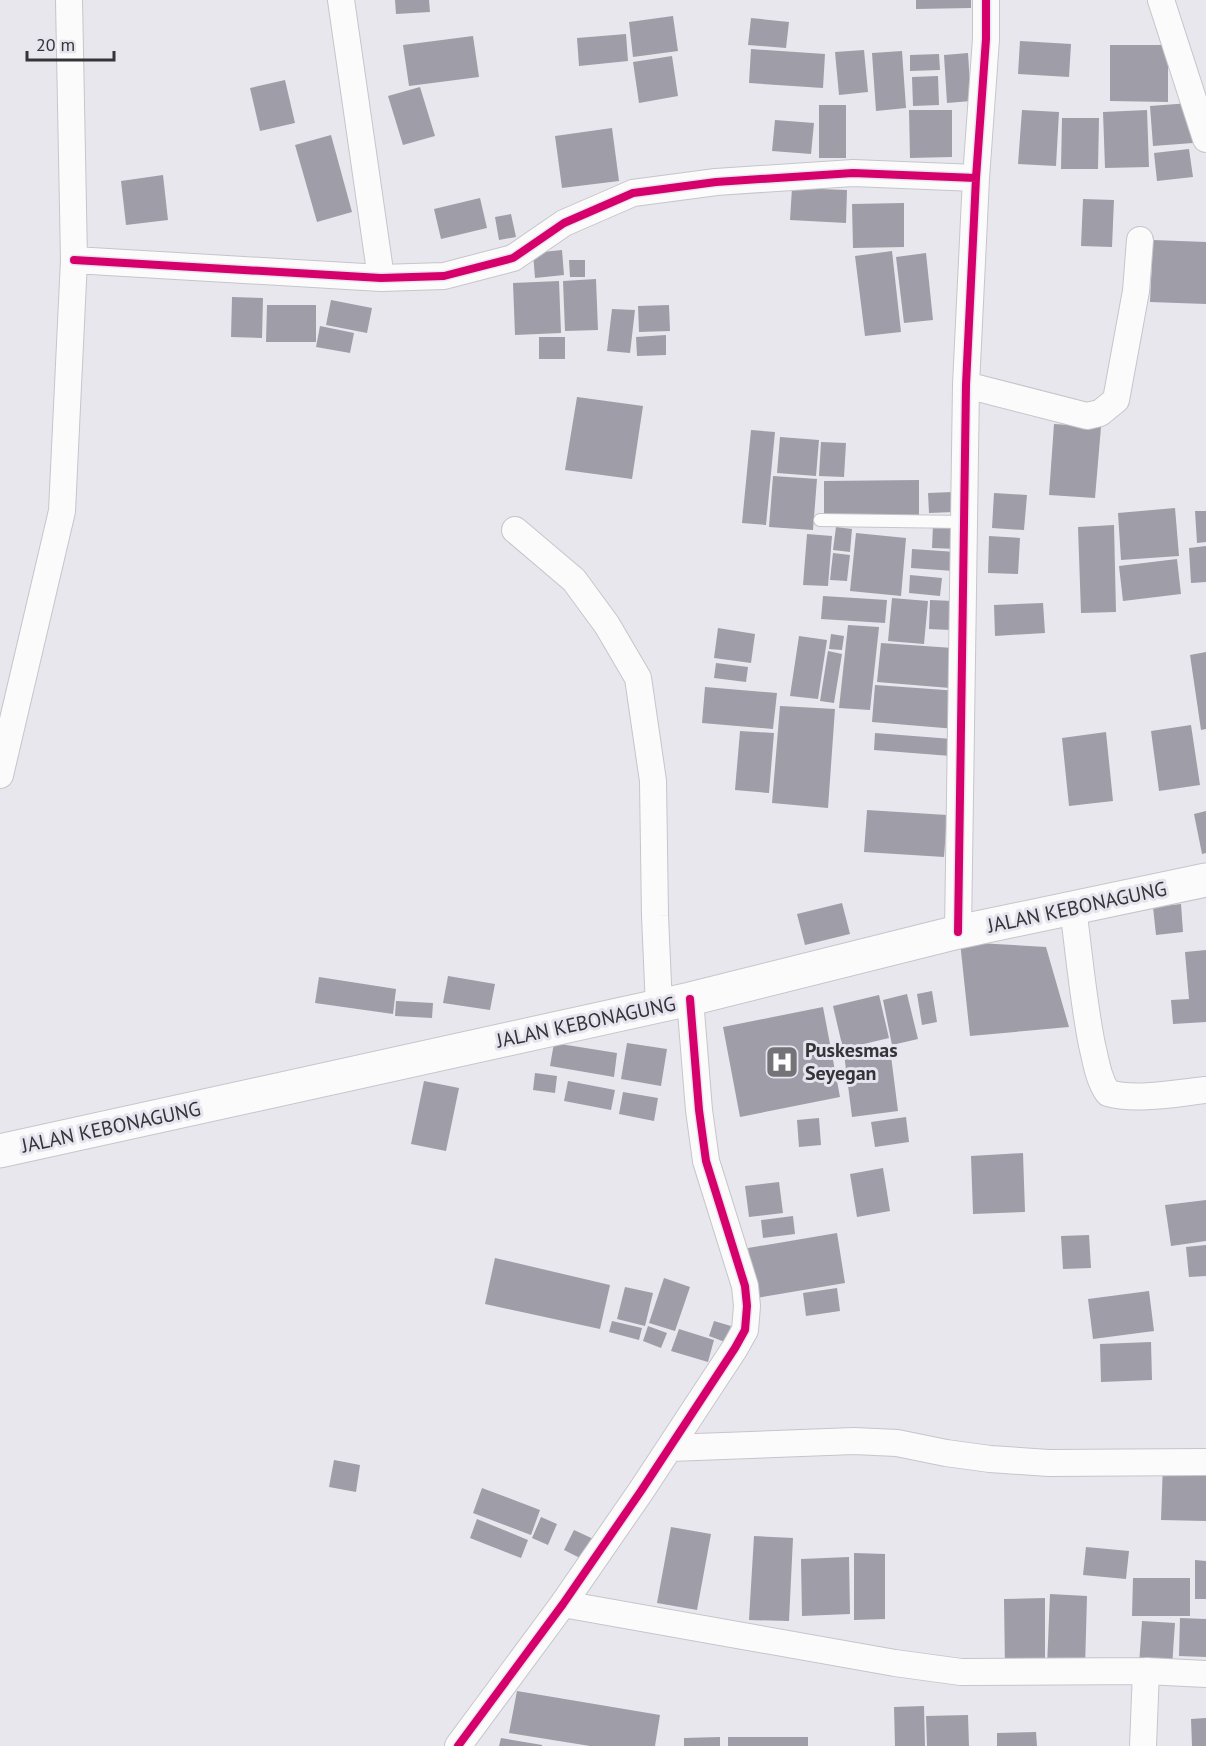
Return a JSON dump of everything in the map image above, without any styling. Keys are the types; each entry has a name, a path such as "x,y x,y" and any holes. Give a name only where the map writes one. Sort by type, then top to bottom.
{"main road":[{"name":"JALAN KEBONAGUNG","path":"0,1151 690,999 957,932 1206,880"}],"street":[{"path":"0,776 62,511 74,260 69,0"},
{"path":"341,0 381,278"},
{"path":"957,932 966,385 976,178 986,39 986,0"},
{"path":"1161,0 1206,139"},
{"path":"74,260 381,278 444,276 513,258 564,223 633,193 716,182 853,173 976,178"},
{"path":"966,385 1087,417 1100,413 1116,400 1136,291 1140,240"},
{"path":"515,530 574,580 608,625 638,678 653,781 659,1006"},
{"path":"1073,908 1087,1020 1101,1082 1108,1093 1137,1096 1206,1090"},
{"path":"458,1746 563,1604 670,1448 745,1330 747,1306 745,1287 706,1161 699,1110 690,999"},
{"path":"670,1448 854,1441 897,1443 990,1459 1049,1463 1206,1462"},
{"path":"563,1604 895,1663 961,1672 1146,1671 1206,1674"},
{"path":"1143,1746 1146,1671"}],"lane":[{"path":"820,520 964,522"}],"building":[{"path":"395,0 429,0 430,12 396,14"},
{"path":"916,0 971,0 971,8 916,9"},
{"path":"673,16 678,51 633,57 629,22"},
{"path":"751,18 789,22 786,48 748,45"},
{"path":"626,34 628,61 579,66 577,38"},
{"path":"473,36 479,77 409,86 403,45"},
{"path":"1020,41 1071,44 1069,77 1018,74"},
{"path":"1110,45 1168,45 1168,102 1110,101"},
{"path":"751,49 825,54 823,88 749,83"},
{"path":"864,50 868,92 839,95 835,52"},
{"path":"902,51 906,108 876,111 872,53"},
{"path":"968,53 971,101 947,103 944,55"},
{"path":"939,54 940,70 910,71 910,55"},
{"path":"672,56 678,96 639,103 633,62"},
{"path":"938,76 939,105 913,106 912,77"},
{"path":"285,80 295,123 260,131 250,88"},
{"path":"420,87 435,136 403,145 388,96"},
{"path":"1190,103 1193,143 1153,146 1150,106"},
{"path":"819,105 846,105 846,158 819,158"},
{"path":"909,110 952,110 952,157 910,158"},
{"path":"1022,110 1059,112 1056,166 1018,164"},
{"path":"1147,110 1149,167 1105,168 1103,112"},
{"path":"1062,118 1099,118 1098,169 1061,169"},
{"path":"775,120 814,123 811,154 772,151"},
{"path":"612,128 619,181 562,188 555,136"},
{"path":"331,135 352,212 317,222 295,145"},
{"path":"1189,149 1193,177 1157,181 1154,153"},
{"path":"163,175 168,220 126,225 121,181"},
{"path":"792,188 847,190 846,223 790,220"},
{"path":"480,198 487,228 441,239 434,209"},
{"path":"1083,199 1114,200 1112,247 1081,246"},
{"path":"904,203 904,247 853,248 852,204"},
{"path":"511,214 516,237 499,240 495,217"},
{"path":"1153,240 1206,242 1206,304 1150,302"},
{"path":"562,250 564,275 535,278 533,253"},
{"path":"892,251 901,332 865,336 855,256"},
{"path":"926,253 933,320 904,323 896,257"},
{"path":"569,260 585,260 585,277 570,277"},
{"path":"596,279 598,330 565,331 563,281"},
{"path":"559,281 561,333 515,335 513,283"},
{"path":"232,297 263,298 262,338 231,337"},
{"path":"331,300 372,308 367,333 326,325"},
{"path":"267,305 316,305 316,342 266,342"},
{"path":"669,305 670,331 639,332 638,306"},
{"path":"612,309 635,310 630,353 607,351"},
{"path":"320,326 354,333 350,353 316,347"},
{"path":"666,335 666,355 637,356 636,337"},
{"path":"539,337 565,337 565,359 539,359"},
{"path":"577,397 643,406 632,479 565,470"},
{"path":"1054,424 1101,427 1095,498 1049,495"},
{"path":"751,430 775,432 766,525 742,523"},
{"path":"780,437 819,440 816,476 777,473"},
{"path":"821,442 846,443 844,477 819,476"},
{"path":"773,476 817,479 813,530 769,527"},
{"path":"919,480 919,515 824,517 824,481"},
{"path":"953,492 954,512 929,513 928,493"},
{"path":"994,493 1027,495 1024,530 992,528"},
{"path":"1175,508 1179,556 1121,560 1118,513"},
{"path":"1195,511 1206,511 1206,542 1197,543"},
{"path":"933,524 959,525 958,549 932,548"},
{"path":"1114,525 1116,612 1081,613 1078,527"},
{"path":"836,527 852,529 850,552 833,550"},
{"path":"856,533 906,538 901,596 850,591"},
{"path":"807,534 832,536 828,586 803,585"},
{"path":"989,536 1020,538 1018,574 988,573"},
{"path":"1206,546 1206,582 1191,583 1189,548"},
{"path":"912,549 956,552 954,571 911,568"},
{"path":"833,553 850,555 847,581 830,580"},
{"path":"1177,559 1181,594 1123,601 1119,566"},
{"path":"910,575 942,578 940,596 909,593"},
{"path":"823,596 887,600 885,623 821,619"},
{"path":"892,598 928,601 924,644 888,641"},
{"path":"930,600 953,601 951,630 929,629"},
{"path":"1043,603 1045,633 995,636 994,605"},
{"path":"848,625 879,627 870,710 839,708"},
{"path":"718,628 755,634 751,663 714,658"},
{"path":"831,634 844,636 842,650 829,649"},
{"path":"799,636 827,640 818,699 790,696"},
{"path":"881,643 953,648 950,688 877,682"},
{"path":"828,651 842,654 834,703 820,701"},
{"path":"1206,652 1206,729 1201,730 1190,655"},
{"path":"716,663 748,667 746,682 714,678"},
{"path":"875,685 959,691 956,729 872,722"},
{"path":"705,687 777,693 773,729 702,723"},
{"path":"780,706 835,709 828,808 772,803"},
{"path":"1191,725 1200,785 1159,791 1151,731"},
{"path":"740,731 774,733 769,793 735,790"},
{"path":"1106,732 1113,801 1069,806 1062,738"},
{"path":"875,733 952,739 951,756 874,750"},
{"path":"867,810 947,815 944,857 864,852"},
{"path":"1206,811 1206,853 1202,854 1194,814"},
{"path":"842,903 850,934 805,945 797,914"},
{"path":"1181,904 1183,932 1156,935 1153,907"},
{"path":"960,942 1046,947 1069,1027 970,1036"},
{"path":"1206,950 1206,1022 1173,1024 1171,1000 1189,999 1185,952"},
{"path":"448,976 495,984 490,1010 443,1003"},
{"path":"319,977 396,989 393,1014 315,1003"},
{"path":"932,991 937,1022 922,1025 917,994"},
{"path":"907,994 918,1039 892,1045 883,1000"},
{"path":"879,995 889,1038 843,1049 833,1006"},
{"path":"396,1001 433,1003 432,1018 395,1016"},
{"name":"Puskesmas Seyegan","path":"823,1007 840,1097 740,1117 723,1027"},
{"path":"554,1043 617,1053 614,1077 550,1066"},
{"path":"627,1043 667,1049 661,1086 621,1079"},
{"path":"890,1048 898,1111 852,1117 844,1054"},
{"path":"535,1073 557,1076 555,1093 533,1090"},
{"path":"424,1081 459,1088 446,1151 411,1144"},
{"path":"568,1081 615,1090 611,1110 564,1101"},
{"path":"623,1092 658,1098 654,1121 619,1114"},
{"path":"906,1117 909,1142 875,1147 871,1122"},
{"path":"819,1118 821,1145 799,1147 797,1120"},
{"path":"1023,1153 1025,1212 973,1214 971,1156"},
{"path":"883,1168 890,1211 857,1217 850,1174"},
{"path":"779,1182 783,1213 749,1217 745,1186"},
{"path":"1206,1200 1206,1241 1171,1246 1165,1205"},
{"path":"793,1216 795,1234 763,1238 761,1220"},
{"path":"837,1233 845,1283 756,1298 748,1248"},
{"path":"1089,1235 1091,1268 1063,1269 1061,1236"},
{"path":"1206,1245 1206,1276 1189,1277 1186,1247"},
{"path":"495,1258 610,1285 600,1329 485,1304"},
{"path":"664,1278 690,1287 675,1331 649,1323"},
{"path":"625,1287 653,1293 645,1326 617,1319"},
{"path":"837,1288 840,1311 806,1316 803,1293"},
{"path":"1149,1291 1154,1331 1093,1339 1088,1299"},
{"path":"612,1321 642,1328 639,1340 609,1332"},
{"path":"714,1321 731,1326 725,1342 709,1336"},
{"path":"648,1326 667,1333 661,1348 643,1341"},
{"path":"679,1329 714,1340 708,1362 671,1351"},
{"path":"1151,1342 1152,1380 1101,1382 1100,1344"},
{"path":"334,1460 360,1465 356,1492 329,1487"},
{"path":"1163,1463 1206,1463 1206,1521 1161,1520"},
{"path":"482,1488 540,1510 531,1535 473,1513"},
{"path":"541,1517 557,1524 548,1545 532,1538"},
{"path":"477,1519 528,1540 521,1558 470,1538"},
{"path":"671,1527 711,1534 697,1610 657,1603"},
{"path":"574,1530 600,1542 590,1563 564,1550"},
{"path":"754,1536 793,1538 789,1621 749,1620"},
{"path":"1086,1547 1129,1551 1126,1579 1083,1575"},
{"path":"854,1553 885,1554 885,1619 854,1620"},
{"path":"849,1557 850,1614 802,1616 801,1559"},
{"path":"1195,1560 1206,1561 1206,1599 1195,1599"},
{"path":"1133,1578 1190,1578 1190,1616 1132,1616"},
{"path":"1050,1594 1087,1596 1085,1668 1047,1667"},
{"path":"1045,1598 1045,1667 1005,1668 1004,1599"},
{"path":"1180,1618 1206,1619 1206,1657 1179,1656"},
{"path":"1142,1621 1175,1623 1172,1667 1139,1665"},
{"path":"517,1691 660,1715 655,1746 590,1746 509,1733"},
{"path":"924,1706 925,1746 895,1746 894,1707"},
{"path":"968,1715 969,1746 927,1746 926,1716"},
{"path":"1206,1718 1206,1746 1192,1746 1191,1719"},
{"path":"1036,1732 1037,1746 997,1746 997,1733"},
{"path":"720,1737 720,1746 684,1746 684,1738"},
{"path":"728,1737 808,1737 808,1746 728,1746"},
{"path":"501,1738 542,1745 542,1746 499,1746"}],"cycle path":[{"path":"958,932 966,385 976,178 986,39 986,0"},
{"path":"74,260 381,278 444,276 513,258 564,223 633,193 716,182 853,173 976,178"},
{"path":"458,1746 563,1604 641,1491 745,1330 747,1306 745,1286 706,1161 699,1110 690,999"}],"place":[{"name":"Puskesmas Seyegan","path":"782,1062"}]}
